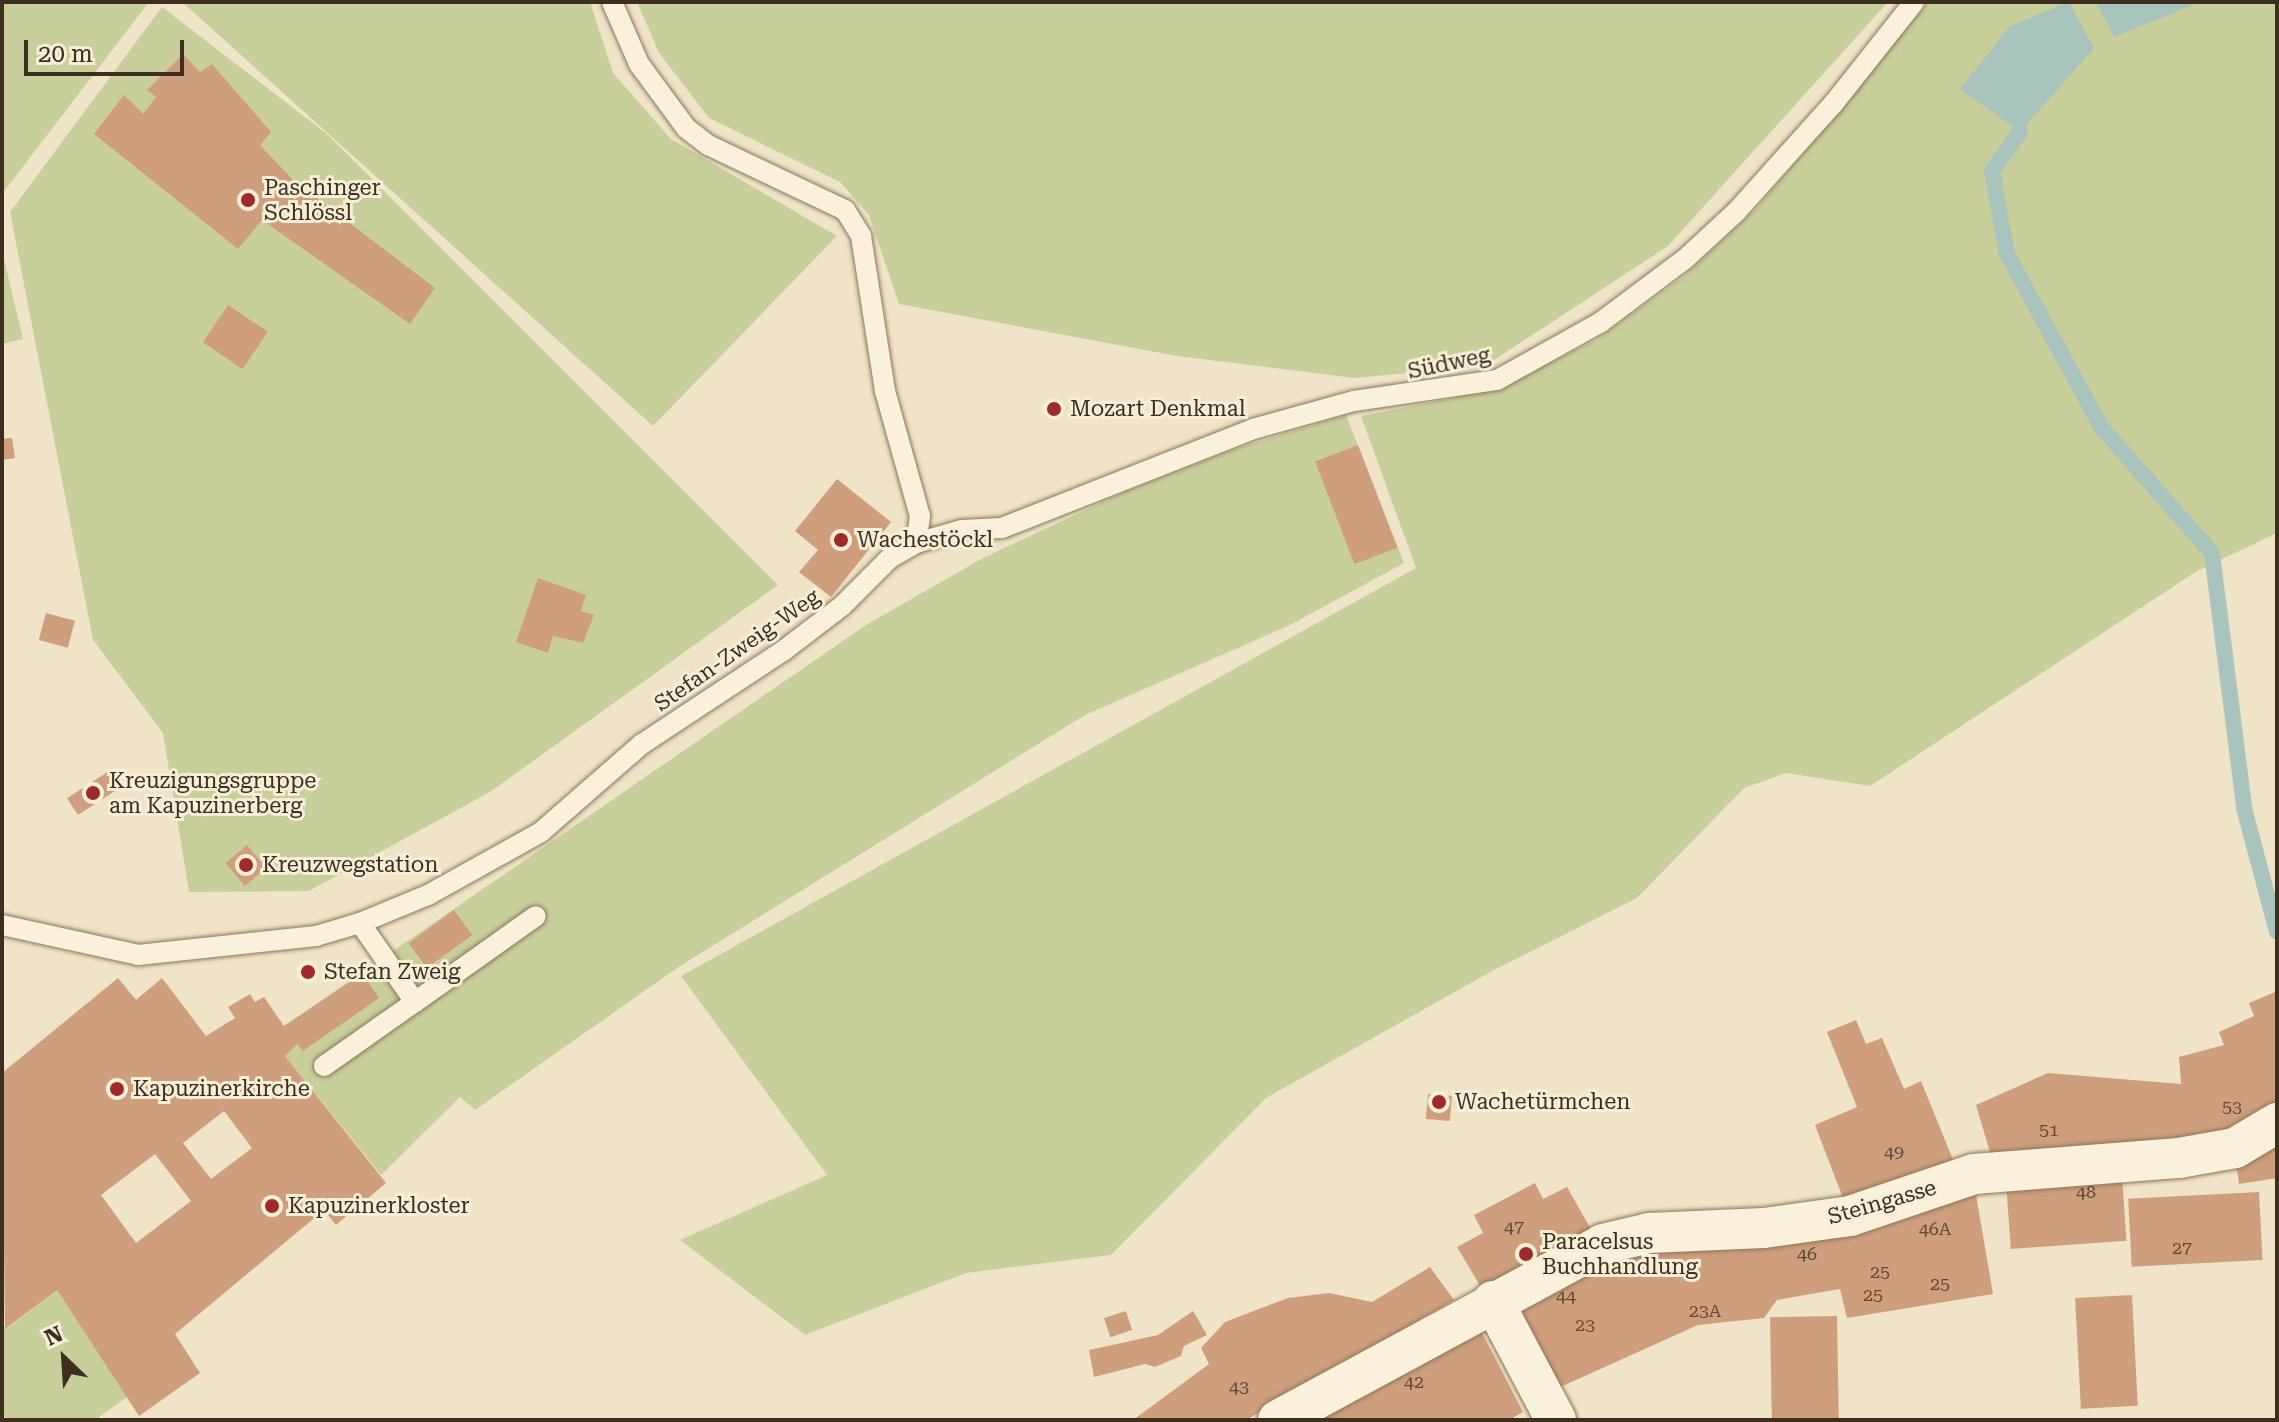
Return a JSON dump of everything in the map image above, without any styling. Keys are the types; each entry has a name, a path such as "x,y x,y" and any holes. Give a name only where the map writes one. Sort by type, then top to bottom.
{"street":[{"name":"Steingasse","path":"1278,1420 1603,1244 1633,1236 1850,1216 1974,1174 2179,1158 2235,1148 2277,1123"},
{"path":"1493,1301 1556,1420"}],"lane":[{"path":"612,2 639,64 686,128 708,145 845,210 861,236 885,391 920,516 916,543"},
{"name":"Südweg","path":"916,543 962,530 1002,528 1253,429 1354,401 1497,380 1552,351 1645,291 1737,211 1834,103 1914,2"},
{"name":"Stefan-Zweig-Weg","path":"2,925 138,955 316,936 360,923 428,895 541,832 642,744 783,651 842,606 890,558 916,543"},
{"path":"324,1066 536,916"},
{"path":"360,923 415,1002"}],"green space":[{"path":"2,2 149,2 2,194"},
{"path":"182,2 590,2 613,73 671,139 837,236 653,426"},
{"path":"637,2 1888,2 1668,246 1485,366 1354,378 1177,356 899,304 869,215 840,182 709,118 659,53"},
{"path":"1928,2 2277,2 2277,533 2197,571 1870,786 1786,773 1744,788 1637,898 1494,970 1266,1098 1111,1255 966,1273 805,1335 680,1240 827,1175 681,976 1416,568 1361,416 1495,390 1596,340 1683,277 1756,209"},
{"path":"162,7 327,134 778,585 490,792 309,891 189,892 163,733 93,640 10,212"},
{"path":"2,251 23,339 2,344"},
{"path":"1346,415 1404,563 1290,625 1085,715 680,966 475,1110 460,1097 381,1175 285,1056 297,1044 284,1026 866,625 983,558 1124,492 1234,449"},
{"path":"57,1290 127,1397 95,1420 2,1420 2,1325 6,1329"}],"water":[{"path":"2069,2 2094,48 2020,132 1960,89 2010,26"},
{"path":"2096,2 2201,2 2114,37"}],"building":[{"name":"Paschinger Schlössl","path":"183,54 200,72 212,64 271,132 260,145 294,181 435,288 410,324 262,220 238,249 94,134 124,95 143,114 156,97 147,90"},
{"path":"228,305 268,332 243,369 203,342"},
{"path":"12,438 15,458 2,460 2,439"},
{"path":"1358,445 1397,548 1354,564 1315,461"},
{"name":"Wachestöckl","path":"837,479 891,522 831,597 799,572 818,550 795,531"},
{"path":"538,578 586,595 581,611 594,615 583,643 553,636 548,653 516,642"},
{"path":"46,613 75,621 68,648 39,640"},
{"name":"Kreuzigungsgruppe am Kapuzinerberg","path":"109,771 120,788 78,815 67,798"},
{"name":"Kreuzwegstation","path":"247,845 266,868 245,886 226,863"},
{"path":"454,910 472,935 427,968 409,943"},
{"name":"Kapuzinerkloster","path":"362,974 379,998 303,1051 297,1044 285,1056 386,1183 336,1225 324,1210 175,1334 200,1373 139,1416 57,1290 5,1329 2,1073 118,978 136,1000 162,978 206,1036 235,1018 228,1007 250,994 255,1002 264,997 284,1026","holes":["224,1111 252,1148 211,1179 183,1143","155,1154 191,1201 136,1243 101,1195"]},
{"path":"2275,992 2277,1106 2224,1134 1992,1159 1976,1105 2048,1073 2181,1084 2179,1057 2224,1045 2219,1032 2254,1016 2249,1003"},
{"path":"1856,1020 1866,1044 1882,1038 1904,1089 1921,1081 1956,1167 1846,1206 1815,1125 1857,1107 1827,1032"},
{"name":"Wachetürmchen","path":"1428,1094 1452,1096 1450,1121 1426,1119"},
{"path":"2277,1133 2277,1178 2239,1184 2235,1157"},
{"path":"2122,1177 2126,1241 2011,1249 2006,1185"},
{"path":"1535,1183 1543,1199 1567,1187 1592,1231 1482,1289 1457,1247 1483,1233 1474,1215"},
{"path":"1975,1189 1993,1294 1847,1318 1840,1289 1777,1300 1764,1318 1698,1325 1556,1389 1512,1297 1625,1254"},
{"path":"2259,1192 2263,1260 2132,1267 2128,1199"},
{"path":"1430,1267 1454,1300 1246,1420 1133,1420 1209,1364 1201,1348 1225,1322 1288,1298 1329,1293 1372,1302"},
{"path":"2132,1295 2138,1406 2081,1409 2075,1298"},
{"path":"1126,1311 1132,1330 1110,1337 1104,1318"},
{"path":"1193,1311 1207,1335 1184,1346 1181,1356 1155,1367 1145,1364 1094,1377 1089,1350 1158,1335"},
{"path":"1837,1316 1839,1420 1772,1420 1770,1317"},
{"path":"1478,1325 1523,1412 1509,1420 1302,1420"}],"waterway":[{"path":"2020,132 1992,171 2007,254 2102,428 2212,553 2244,808 2277,932"}],"place":[{"name":"Paschinger Schlössl","path":"248,200"},
{"name":"Mozart Denkmal","path":"1054,409"},
{"name":"Wachestöckl","path":"841,540"},
{"name":"Kreuzigungsgruppe am Kapuzinerberg","path":"93,793"},
{"name":"Kreuzwegstation","path":"246,865"},
{"name":"Stefan Zweig","path":"308,972"},
{"name":"Kapuzinerkirche","path":"117,1089"},
{"name":"Wachetürmchen","path":"1439,1102"},
{"name":"Kapuzinerkloster","path":"272,1206"},
{"name":"Paracelsus Buchhandlung","path":"1526,1254"}]}
